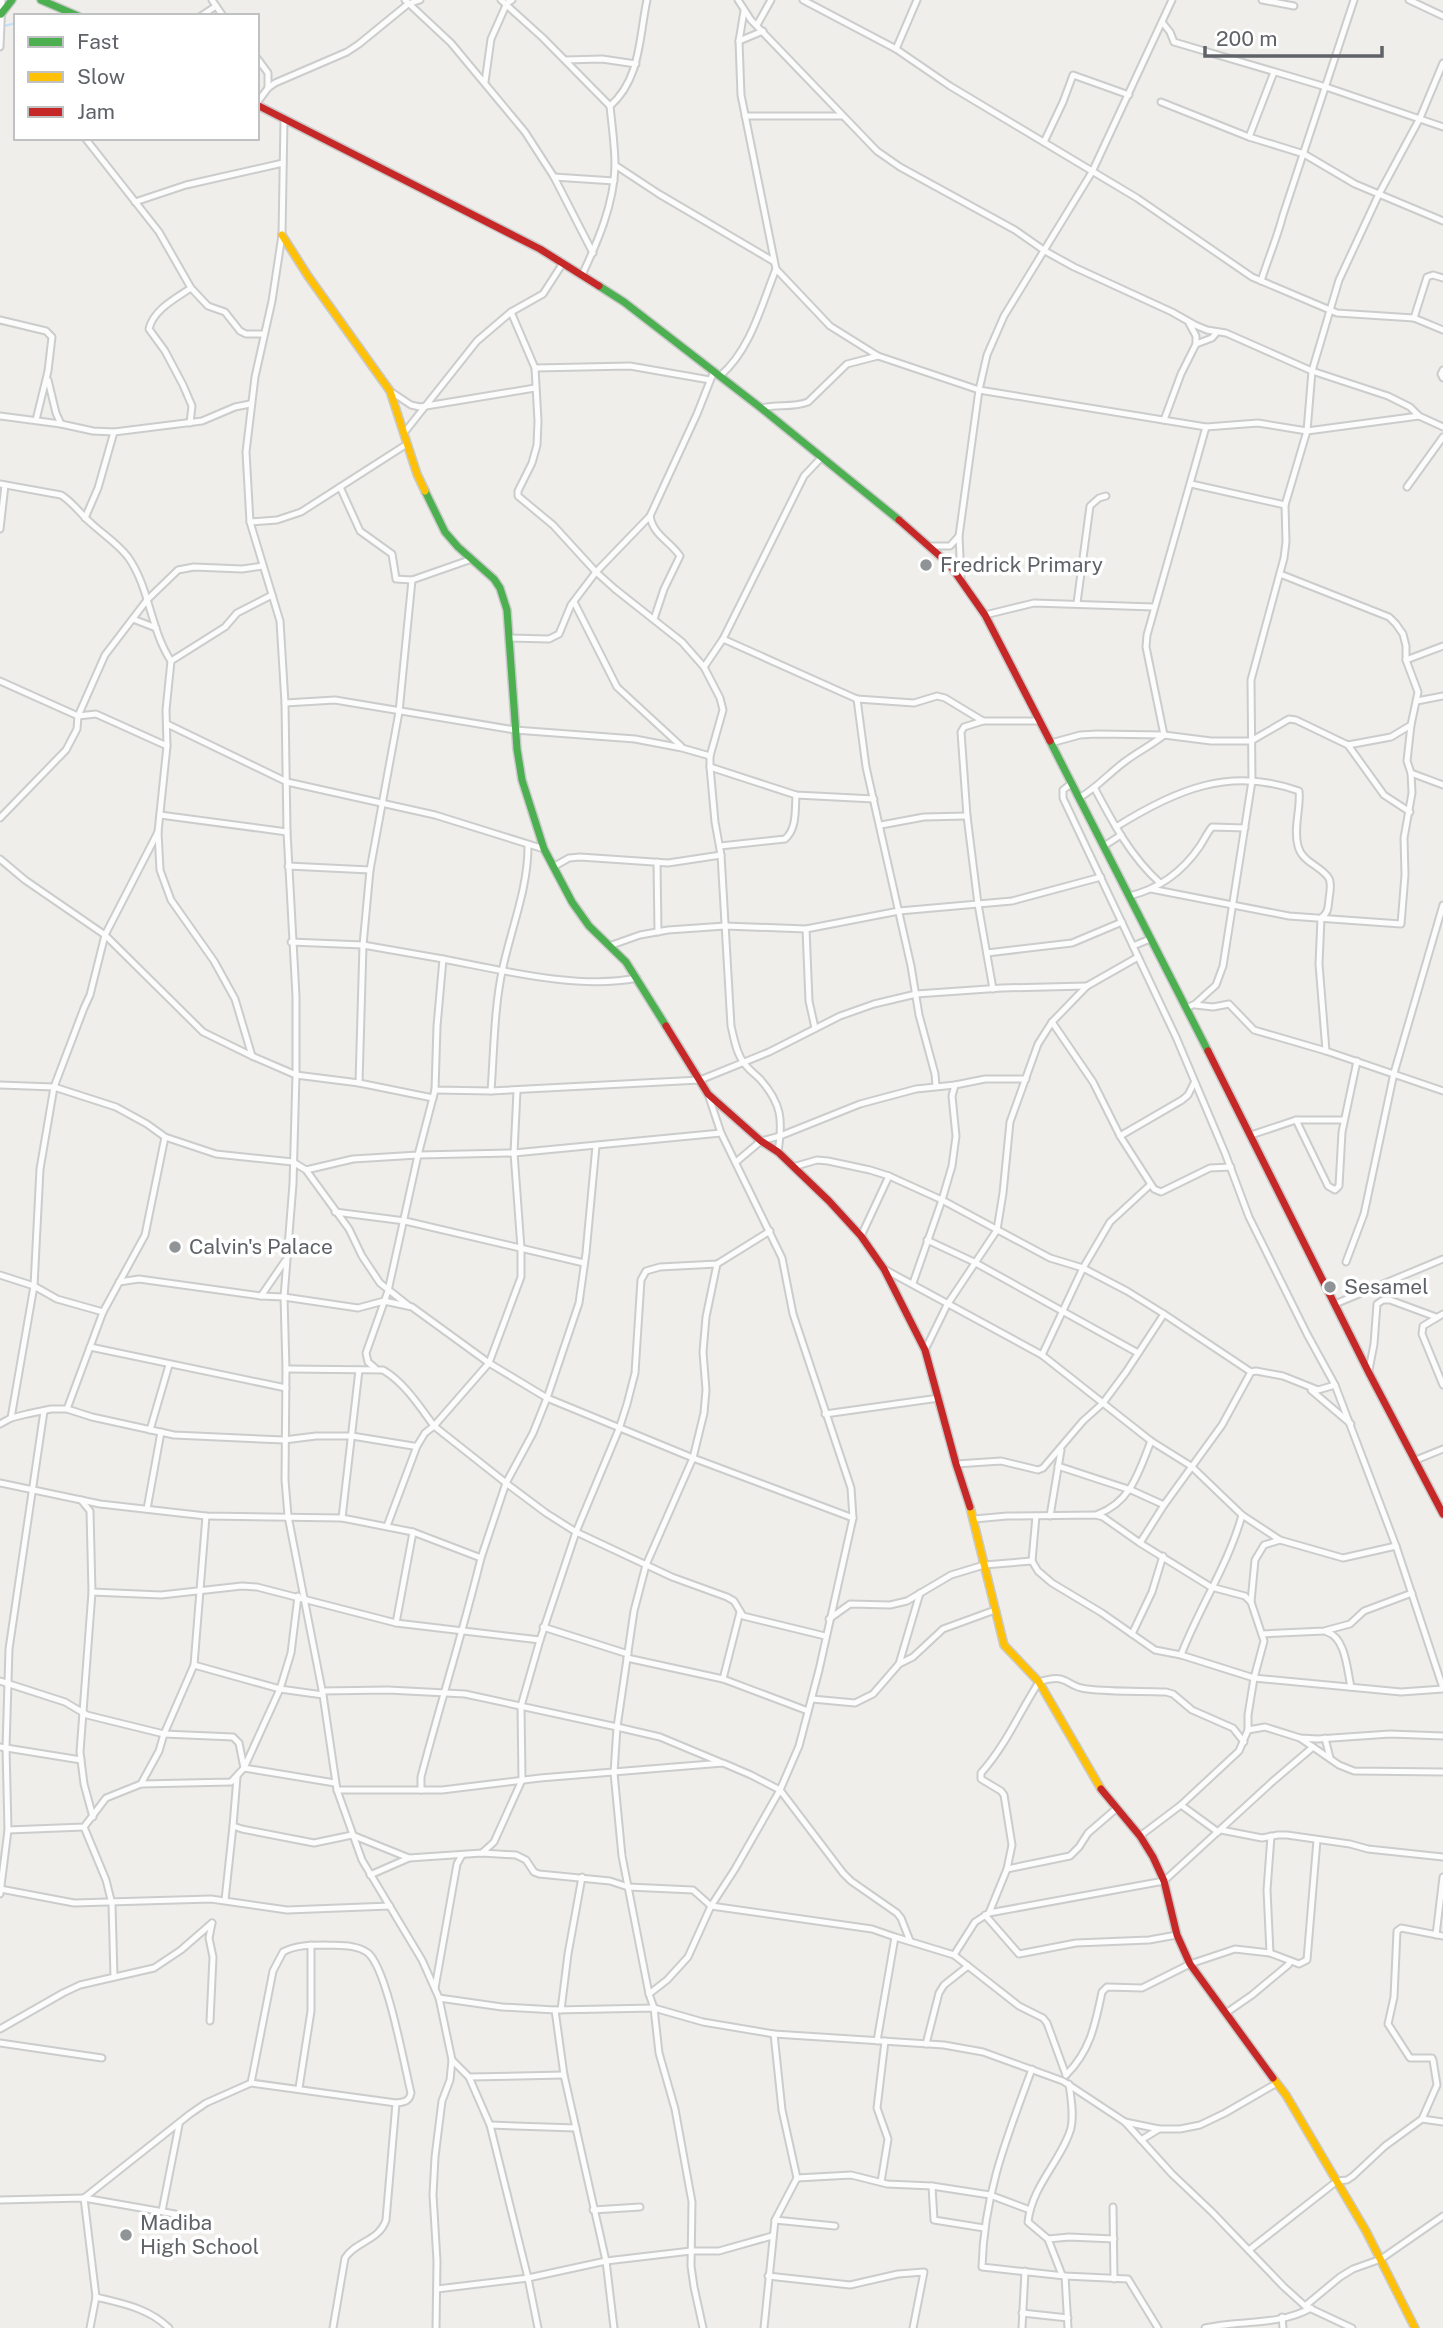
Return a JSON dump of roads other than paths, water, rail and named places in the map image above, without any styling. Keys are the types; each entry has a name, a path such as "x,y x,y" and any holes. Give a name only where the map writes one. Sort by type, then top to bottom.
{"street":[{"path":"0,47 2,0"},
{"path":"1,14 12,0"},
{"path":"41,0 73,14"},
{"path":"212,0 222,14"},
{"path":"259,101 268,88 359,44 406,2 420,0"},
{"path":"610,106 629,82 636,64 647,0"},
{"path":"738,0 744,11 843,116 877,151 900,167 1015,230 1045,251 1188,320 1195,326 1226,333 1312,370 1388,396 1410,407 1419,416 1443,426"},
{"path":"757,25 771,0"},
{"path":"803,0 896,49 950,86 1137,198 1252,277 1338,313 1414,318 1443,330"},
{"path":"896,49 917,0"},
{"path":"961,580 959,536 979,390 988,355 1004,316 1092,172 1172,0"},
{"path":"1262,0 1294,6"},
{"path":"1261,281 1354,0"},
{"path":"1409,0 1443,16"},
{"path":"485,82 491,39 507,1 610,106 614,181 609,207 593,253 582,275"},
{"path":"406,2 451,43 525,132 554,177 593,253"},
{"path":"204,14 216,6"},
{"path":"744,11 739,41 741,95 776,269 830,326 878,356 979,390 1206,427 1258,423 1307,431 1419,416"},
{"path":"1162,22 1174,42 1326,87 1443,127"},
{"path":"739,41 764,31"},
{"path":"565,60 602,59 636,64"},
{"path":"259,61 268,73 284,78"},
{"path":"1186,1008 1195,1004 1216,985 1223,965 1252,781 1251,680 1280,574 1286,542 1285,505 1307,431 1312,370 1329,310 1351,251 1420,118 1443,63"},
{"path":"1249,137 1274,72"},
{"path":"268,73 268,88"},
{"path":"1044,142 1073,75 1129,95"},
{"path":"1161,102 1249,137 1304,154 1355,184 1443,221"},
{"path":"259,105 582,275 656,325 717,373 950,565 985,615 1443,1514"},
{"path":"745,116 843,116"},
{"path":"284,119 282,235 272,301 250,404 246,452 250,522 280,621 285,703 288,866 296,996 293,1162 284,1297 284,1440 288,1516 301,1597 323,1693 337,1790 352,1835 370,1875 422,1960 439,1997 452,2060 450,2080 442,2101 435,2157 433,2195 436,2328"},
{"path":"87,140 159,232 191,288 208,306 225,312 240,331 246,334 264,334"},
{"path":"135,202 186,185 283,163"},
{"path":"615,165 774,261"},
{"path":"554,177 614,181"},
{"path":"282,235 390,391 417,474 440,523 458,547 494,579 500,588 507,610 514,730 522,780 544,849 572,902 589,926 626,962 708,1094 722,1133 782,1258 793,1314 851,1488 853,1518 799,1746 780,1790 711,1906 688,1957 667,1980 649,1994"},
{"path":"404,433 477,341 511,312 543,294 563,263"},
{"path":"509,638 553,637 562,628 574,602 596,572 650,516 710,380 734,363 741,353 776,269"},
{"path":"1414,318 1427,277 1433,275 1443,278"},
{"path":"190,423 192,406 165,351 149,330 163,308 191,288"},
{"path":"511,312 536,368 537,445 533,463 518,496 553,525 596,572 682,642 704,667 720,698 723,710 710,757 710,767 721,855 731,1026 743,1063 773,1097 782,1123 778,1152"},
{"path":"0,320 50,333 52,337 47,376 36,420"},
{"path":"1164,420 1181,374 1196,344 1196,336 1188,320"},
{"path":"1196,344 1212,338 1217,332"},
{"path":"761,408 808,402 847,364 878,356"},
{"path":"536,368 630,366 710,380"},
{"path":"1443,370 1443,378"},
{"path":"47,376 61,424"},
{"path":"390,391 411,405 428,405 535,388"},
{"path":"0,416 114,432 210,419 235,407 250,404"},
{"path":"1164,736 1146,647 1154,607 1206,427"},
{"path":"85,518 98,488 114,432"},
{"path":"1407,486 1443,437"},
{"path":"250,522 277,520 301,512 407,444"},
{"path":"704,667 723,639 804,477 821,458"},
{"path":"1191,484 1285,505"},
{"path":"0,529 3,485 61,495 130,559 163,648 171,661 166,710 167,746 158,832 163,883 171,900 214,961 235,999 252,1056"},
{"path":"340,487 360,531 393,554 396,579 412,580 472,559"},
{"path":"1077,603 1090,506 1106,496"},
{"path":"650,516 654,530 680,556 664,589 654,619"},
{"path":"930,546 950,546 959,536"},
{"path":"0,818 66,750 105,655 147,600 178,570 185,567 242,569 263,566"},
{"path":"1151,889 1289,916 1401,924 1405,875 1404,838 1413,785 1407,761 1417,701 1416,681 1406,660 1403,634 1389,617 1280,574"},
{"path":"359,1083 363,945 370,870 399,712 412,580"},
{"path":"171,661 225,627 237,613 272,595"},
{"path":"574,602 617,687 682,748"},
{"path":"985,615 1034,603 1154,607"},
{"path":"133,619 156,628"},
{"path":"723,639 857,699 914,703 937,696 983,721"},
{"path":"1406,660 1443,646"},
{"path":"0,681 78,716 96,714 167,746"},
{"path":"1417,701 1443,696"},
{"path":"857,699 866,767 881,825 936,1086"},
{"path":"285,703 335,700 514,730 635,739 682,748 710,757"},
{"path":"1051,743 1080,735 1097,734 1164,736 1211,741 1251,740 1289,719 1305,723 1348,745 1375,786 1410,812"},
{"path":"993,989 978,904 967,816 961,732 964,727 983,721 1039,721"},
{"path":"167,724 287,782 461,823 544,849"},
{"path":"1348,745 1391,737 1411,725"},
{"path":"1079,798 1095,789 1129,758 1164,736"},
{"path":"710,767 796,795 874,799"},
{"path":"1411,773 1443,785"},
{"path":"1116,827 1149,808 1200,785 1252,781 1299,791 1295,829 1300,854 1328,877 1330,883 1328,911 1321,918 1319,964 1326,1051"},
{"path":"1036,1516 1032,1562 1038,1571 1052,1583 1155,1650 1254,1678 1401,1692 1443,1689 1396,1546 1351,1424 1335,1385 1249,1217 1231,1167 1176,1037 1063,798 1063,790 1072,783"},
{"path":"1095,789 1133,855 1160,883"},
{"path":"720,846 788,837 794,823 796,795"},
{"path":"160,815 287,832"},
{"path":"881,825 924,817 967,816"},
{"path":"1129,896 1151,889 1185,865 1212,827 1245,828"},
{"path":"158,832 105,935 93,988 54,1087 40,1169 33,1286 4,1420 44,1410 67,1409 161,1433 284,1440 316,1436 352,1436 416,1446"},
{"path":"1104,846 1121,835"},
{"path":"491,1091 502,970 525,887 528,846"},
{"path":"1093,860 1108,854"},
{"path":"553,867 569,858 580,857 668,863 721,855"},
{"path":"0,859 25,880 105,935 209,1035 296,1075 359,1083 433,1098"},
{"path":"657,862 657,932"},
{"path":"288,866 370,870"},
{"path":"609,946 657,932 725,926 806,929 899,911 1032,897 1101,877"},
{"path":"1346,1262 1364,1214 1394,1073 1443,905"},
{"path":"987,953 1072,943 1122,922"},
{"path":"806,929 809,1001 815,1028"},
{"path":"1133,946 1150,939"},
{"path":"291,942 363,945 502,970 575,979 622,981 637,978"},
{"path":"925,1350 947,1305 997,1230 1010,1122 1038,1044 1052,1022 1087,986 1138,957"},
{"path":"443,959 435,1090 387,1291 366,1353 368,1362 389,1373 434,1426 546,1513 576,1532 646,1565 727,1597 734,1601 743,1616 825,1636"},
{"path":"435,1090 517,1091 700,1080 743,1063 840,1016 874,1004 916,994 1087,986"},
{"path":"1195,1004 1213,1007 1229,1004 1254,1030 1357,1061 1443,1091"},
{"path":"1052,1022 1093,1082 1133,1159 1154,1189 1161,1192 1210,1168 1231,1167"},
{"path":"1296,1121 1328,1186 1335,1190 1339,1186 1344,1120 1357,1061"},
{"path":"736,1162 761,1141 860,1104 916,1088 985,1079 1026,1080"},
{"path":"1120,1136 1182,1100 1194,1083"},
{"path":"0,1085 54,1087 124,1111 164,1137 216,1154 293,1162 306,1170 349,1229 372,1273 387,1291 489,1363 547,1398 619,1429 853,1518"},
{"path":"913,1283 942,1200 955,1148 956,1123 952,1096 955,1085"},
{"path":"387,1526 416,1446 489,1363 521,1277 514,1153 517,1091"},
{"path":"708,1094 761,1141 778,1152 861,1236 884,1269 925,1350 974,1519 1004,1645 1039,1682 1095,1781 1140,1836 1164,1881 1177,1935 1190,1964 1277,2083 1381,2259 1415,2328"},
{"path":"1251,1135 1296,1121 1344,1120"},
{"path":"306,1170 354,1159 514,1153 722,1133"},
{"path":"67,1409 103,1312 145,1235 164,1137"},
{"path":"421,1790 421,1777 443,1692 464,1630 481,1558 506,1483 533,1433 547,1398 579,1303 596,1146"},
{"path":"793,1167 817,1160 870,1170 942,1200 1049,1258 1083,1268 1127,1291 1251,1372 1296,1380 1351,1424"},
{"path":"861,1236 888,1176"},
{"path":"1042,1355 1083,1268 1110,1222 1150,1185"},
{"path":"335,1212 405,1221 584,1263"},
{"path":"482,1853 494,1842 522,1780 522,1706 543,1627 576,1532 619,1429 635,1373 641,1280 646,1271 660,1268 717,1264 770,1231"},
{"path":"928,1240 974,1262 1138,1353"},
{"path":"261,1296 287,1258"},
{"path":"1335,1304 1443,1259"},
{"path":"703,2328 694,2287 691,2250 692,2202 675,2109 659,2053 654,2008 622,1856 614,1773 617,1727 634,1611 646,1565 693,1458 706,1398 703,1352 708,1304 717,1264"},
{"path":"884,1269 1042,1355 1151,1441 1192,1466 1242,1515 1280,1540 1343,1558 1396,1546"},
{"path":"0,1275 33,1286 46,1294 103,1312"},
{"path":"119,1282 139,1279 358,1308 384,1301 412,1307"},
{"path":"1369,1373 1377,1304 1390,1300 1436,1317"},
{"path":"956,1464 1001,1461 1038,1470 1043,1468 1083,1421 1103,1403 1164,1314"},
{"path":"1443,1314 1423,1326 1422,1334 1443,1385"},
{"path":"90,1347 286,1388"},
{"path":"150,1430 169,1365"},
{"path":"286,1369 375,1368"},
{"path":"342,1518 359,1370"},
{"path":"1140,1543 1222,1425 1251,1372"},
{"path":"1308,1388 1322,1390 1335,1385"},
{"path":"825,1414 939,1398"},
{"path":"44,1410 10,1637 3,1747 8,1830 0,1891 74,1903 225,1900 287,1910 390,1906"},
{"path":"147,1509 161,1433"},
{"path":"1096,1515 1115,1507 1131,1490 1151,1441"},
{"path":"1050,1516 1061,1447"},
{"path":"1416,1460 1443,1449"},
{"path":"1058,1466 1131,1490 1164,1505"},
{"path":"0,1483 81,1500 206,1516 342,1518 413,1532 481,1558"},
{"path":"81,1500 90,1511 92,1592 82,1712 81,1760 93,1817"},
{"path":"974,1519 1096,1515 1103,1517 1211,1587 1245,1596 1251,1602"},
{"path":"1181,1656 1195,1620 1233,1545 1242,1515"},
{"path":"141,1784 159,1751 194,1665 206,1516"},
{"path":"396,1623 413,1532"},
{"path":"1140,1836 1181,1805 1239,1751 1244,1742 1254,1678 1264,1641 1251,1602 1252,1578 1257,1554 1267,1543 1280,1540"},
{"path":"1132,1634 1152,1592 1163,1556"},
{"path":"829,1619 850,1604 890,1605 907,1601 951,1575 984,1565 1032,1562"},
{"path":"92,1592 162,1595 257,1587 396,1623 540,1640"},
{"path":"899,1664 920,1593"},
{"path":"1262,1634 1324,1631 1350,1624 1364,1611 1412,1593"},
{"path":"8,1830 85,1827 106,1798 141,1784 226,1783 237,1777 244,1768 279,1689 291,1653 301,1597"},
{"path":"811,1699 842,1703 864,1700 873,1694 899,1664 913,1657 943,1629 995,1610"},
{"path":"723,1679 740,1612"},
{"path":"543,1627 628,1656 723,1679 808,1711"},
{"path":"1324,1631 1334,1634 1342,1648 1351,1687"},
{"path":"194,1665 279,1689 323,1693 465,1694 660,1737 751,1774 780,1790 843,1873 897,1913 910,1941"},
{"path":"987,1914 1007,1869 1012,1845 1005,1800 1001,1791 981,1779 981,1776 1008,1739 1039,1682 1051,1678 1062,1678 1086,1689 1173,1694 1192,1710 1234,1728 1265,1727 1300,1738 1339,1765 1354,1771 1443,1772"},
{"path":"0,1681 65,1702 94,1717 164,1734 233,1737 239,1743 244,1768"},
{"path":"1234,1728 1244,1742"},
{"path":"1300,1738 1390,1734 1443,1736"},
{"path":"1325,1738 1330,1758"},
{"path":"3,1747 81,1760"},
{"path":"954,1955 975,1922 987,1914 1164,1881 1313,1747"},
{"path":"337,1790 442,1790 522,1780 723,1763"},
{"path":"244,1768 335,1783"},
{"path":"225,1900 237,1777"},
{"path":"1181,1805 1220,1831 1262,1838 1278,1835 1443,1857"},
{"path":"1007,1869 1070,1856 1088,1833 1117,1808"},
{"path":"233,1826 309,1842 352,1835 409,1858"},
{"path":"85,1827 106,1880 112,1904 114,1977"},
{"path":"1270,1953 1267,1890 1271,1836"},
{"path":"1066,2075 1087,2049 1104,1989 1111,1985 1142,1987 1190,1964 1235,1949 1270,1953 1299,1964 1307,1960 1317,1840"},
{"path":"494,1842 505,1854"},
{"path":"370,1875 409,1858 505,1854 526,1860 534,1872 539,1874 610,1881 628,1887 693,1890 711,1906 872,1929 954,1955 1019,2006 1043,2018 1066,2075 1072,2109 1070,2130 1030,2210 1029,2224 1048,2239 1064,2275 1068,2328"},
{"path":"435,1988 457,1864 462,1855"},
{"path":"582,1877 558,2010 564,2075 606,2261 614,2328"},
{"path":"1249,2250 1337,2182 1348,2180 1422,2119 1437,2085 1432,2057 1410,2058 1390,2028 1388,2018 1394,1997 1397,1931 1401,1928 1440,1935 1443,1877"},
{"path":"987,1914 1018,1954 1076,1943 1149,1940 1177,1935"},
{"path":"0,2029 80,1985 141,1972 164,1962 196,1939 212,1923 209,1938 213,1957 210,2021"},
{"path":"877,2041 895,1937"},
{"path":"299,2088 309,2028 311,1945"},
{"path":"84,2198 206,2103 251,2082 396,2103 406,2101 411,2093 376,1961 361,1949 351,1946 311,1945 287,1950 278,1958 251,2082"},
{"path":"1226,2013 1252,1995 1290,1962"},
{"path":"926,2044 941,1989 968,1966"},
{"path":"439,1997 502,2007 558,2010 654,2008 703,2022 774,2034 926,2044 983,2052 1032,2069 1066,2083 1125,2122 1308,2307 1352,2328"},
{"path":"764,2328 775,2220 797,2178 782,2110 774,2034"},
{"path":"881,2182 888,2139 877,2108 885,2041"},
{"path":"0,2043 102,2058"},
{"path":"452,2060 469,2077 490,2125 528,2278 537,2327"},
{"path":"1032,2069 1000,2158 990,2195 984,2228 982,2268 1129,2280 1158,2328"},
{"path":"469,2077 564,2075"},
{"path":"1125,2122 1159,2129 1200,2125 1277,2083"},
{"path":"332,2328 345,2258 382,2230 386,2220 396,2103"},
{"path":"1422,2119 1443,2122"},
{"path":"162,2211 179,2124"},
{"path":"490,2125 576,2128"},
{"path":"1141,2140 1159,2129"},
{"path":"797,2178 851,2175 907,2186 932,2186 990,2195 1030,2210"},
{"path":"932,2186 934,2220 984,2228"},
{"path":"84,2198 96,2297 90,2328"},
{"path":"0,2200 84,2198 174,2214 172,2227 146,2225"},
{"path":"593,2210 640,2207"},
{"path":"1113,2207 1114,2279"},
{"path":"1205,2328 1299,2314 1339,2277 1381,2259 1443,2216"},
{"path":"775,2220 835,2226"},
{"path":"437,2289 528,2278 606,2261 691,2250 719,2251 772,2236"},
{"path":"1048,2239 1114,2239"},
{"path":"1022,2328 1025,2271"},
{"path":"768,2276 850,2285 898,2274 925,2272 913,2328"},
{"path":"96,2297 140,2308 157,2317 169,2328"},
{"path":"1022,2313 1068,2318"},
{"path":"1282,2317 1283,2328"}],"waterway":[{"path":"4,26 14,24"}],"place":[{"name":"Fredrick Primary","path":"926,565"},
{"name":"Calvin's Palace","path":"175,1247"},
{"name":"Sesamel","path":"1330,1287"},
{"name":"Madiba High School","path":"126,2235"}]}
